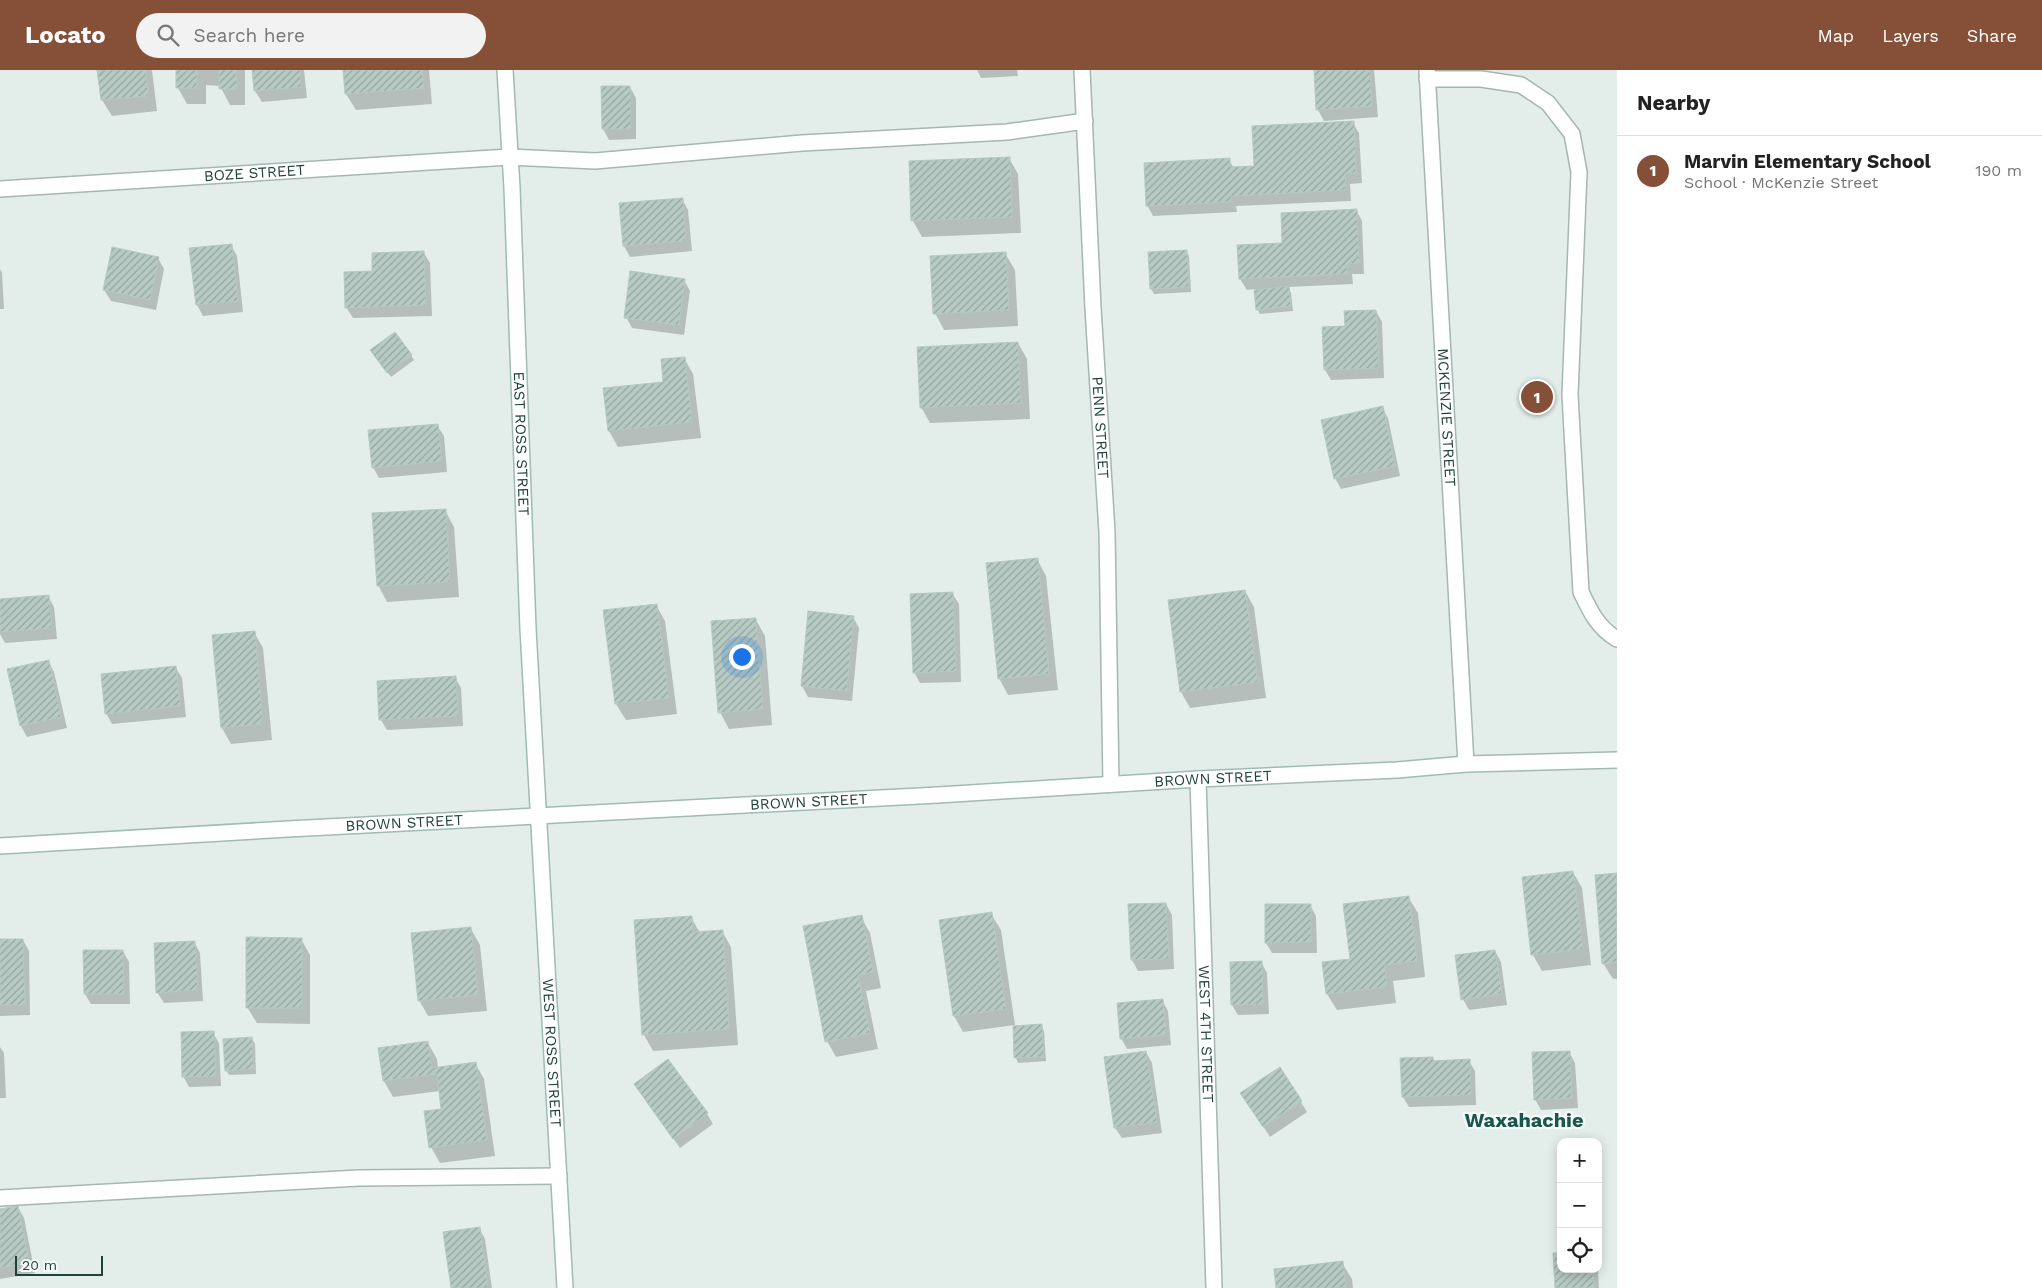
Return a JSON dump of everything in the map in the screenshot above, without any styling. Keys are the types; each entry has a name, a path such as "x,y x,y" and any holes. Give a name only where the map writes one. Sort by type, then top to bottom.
{"street":[{"name":"EAST ROSS STREET","path":"505,70 528,629 539,816"},
{"name":"PENN STREET","path":"1082,70 1093,308 1107,532 1111,784"},
{"path":"1427,75 1481,79 1521,85 1548,103 1572,134 1579,172 1570,395 1581,592 1591,613 1604,632 1617,639"},
{"name":"MCKENZIE STREET","path":"1427,75 1466,764"},
{"name":"BOZE STREET","path":"0,189 509,157 595,161 802,143 1008,132 1085,121"},
{"name":"BROWN STREET","path":"0,846 938,795 1198,778 1396,770 1466,764 1617,760"},
{"name":"WEST 4TH STREET","path":"1198,778 1214,1288"},
{"name":"WEST ROSS STREET","path":"539,816 565,1288"},
{"path":"0,1198 359,1178 559,1176"}],"building":[{"path":"97,70 146,70 148,96 101,100"},
{"path":"176,70 197,70 197,88 176,88"},
{"path":"219,70 236,70 237,89 219,89"},
{"path":"252,70 300,70 301,87 254,91"},
{"path":"343,70 422,70 424,88 345,94"},
{"path":"1314,70 1370,70 1372,106 1316,110"},
{"path":"601,86 630,86 631,129 602,129"},
{"path":"1354,121 1356,173 1345,173 1346,190 1231,196 1232,202 1146,206 1144,163 1230,158 1230,167 1254,166 1252,126"},
{"path":"1010,157 1012,217 911,221 909,161"},
{"path":"683,198 686,241 623,246 619,203"},
{"path":"1357,209 1359,263 1347,264 1347,274 1239,279 1237,245 1282,243 1281,213"},
{"path":"232,244 238,301 196,305 189,248"},
{"path":"112,247 159,257 150,300 103,290"},
{"path":"1187,250 1189,287 1150,289 1148,252"},
{"path":"424,251 426,305 345,308 344,272 372,271 372,253"},
{"path":"1006,252 1009,310 933,314 930,256"},
{"path":"630,271 685,279 679,325 624,318"},
{"path":"1289,286 1291,306 1256,310 1254,290"},
{"path":"1376,310 1379,368 1324,370 1322,327 1345,326 1344,311"},
{"path":"395,332 412,355 387,373 370,350"},
{"path":"1018,342 1021,403 920,408 917,347"},
{"path":"685,357 692,422 608,431 603,388 663,382 661,359"},
{"path":"1383,406 1395,466 1334,479 1321,420"},
{"path":"438,424 442,461 372,468 368,430"},
{"path":"446,509 450,582 377,586 372,513"},
{"path":"1038,558 1049,674 998,679 986,563"},
{"path":"1245,590 1258,682 1180,692 1168,600"},
{"path":"953,592 956,671 913,673 910,594"},
{"path":"49,595 52,628 0,632 0,599"},
{"path":"657,604 669,698 615,704 603,610"},
{"path":"808,611 854,616 847,691 801,686"},
{"path":"756,618 763,709 718,713 711,621"},
{"path":"255,631 263,724 221,728 212,635"},
{"path":"49,660 61,717 20,726 7,669"},
{"path":"176,666 180,706 105,714 101,674"},
{"path":"456,676 458,716 379,720 377,681"},
{"path":"1573,871 1583,949 1531,955 1522,877"},
{"path":"1617,873 1617,962 1602,964 1595,875"},
{"path":"1409,896 1417,961 1385,965 1387,987 1326,994 1322,962 1350,959 1343,904"},
{"path":"1166,903 1169,959 1131,960 1128,904"},
{"path":"1265,904 1311,904 1311,942 1265,943"},
{"path":"992,912 1006,1009 953,1016 939,920"},
{"path":"862,915 873,972 858,975 870,1033 825,1042 803,926"},
{"path":"692,916 693,932 723,930 729,1029 642,1035 634,920"},
{"path":"471,927 478,995 418,1001 411,933"},
{"path":"246,937 302,938 302,1008 246,1008"},
{"path":"0,939 23,939 25,1005 0,1005"},
{"path":"195,941 198,990 156,993 154,943"},
{"path":"83,950 123,950 124,994 84,994"},
{"path":"1495,950 1502,994 1461,1000 1455,955"},
{"path":"1262,961 1263,1004 1231,1005 1230,962"},
{"path":"1163,999 1166,1035 1120,1039 1117,1003"},
{"path":"1042,1024 1044,1057 1014,1058 1013,1026"},
{"path":"214,1031 216,1076 182,1077 181,1032"},
{"path":"252,1037 254,1069 225,1071 223,1039"},
{"path":"428,1041 432,1068 476,1062 487,1140 429,1148 424,1111 441,1109 437,1074 383,1081 378,1048"},
{"path":"1146,1051 1157,1122 1114,1128 1104,1057"},
{"path":"1570,1051 1572,1098 1534,1100 1532,1052"},
{"path":"1433,1057 1433,1061 1470,1059 1471,1095 1402,1097 1400,1058"},
{"path":"668,1059 708,1113 673,1139 634,1084"},
{"path":"1280,1067 1302,1101 1263,1127 1240,1093"},
{"path":"18,1206 29,1262 0,1268 0,1209"},
{"path":"480,1227 488,1288 451,1288 443,1232"},
{"path":"1553,1253 1557,1253 1557,1273 1593,1273 1594,1288 1555,1288"},
{"path":"1343,1261 1346,1288 1276,1288 1274,1269"}],"place":[{"name":"Marvin Elementary School","path":"1537,397"}],"district":[{"name":"Waxahachie","path":"1524,1120"}]}
